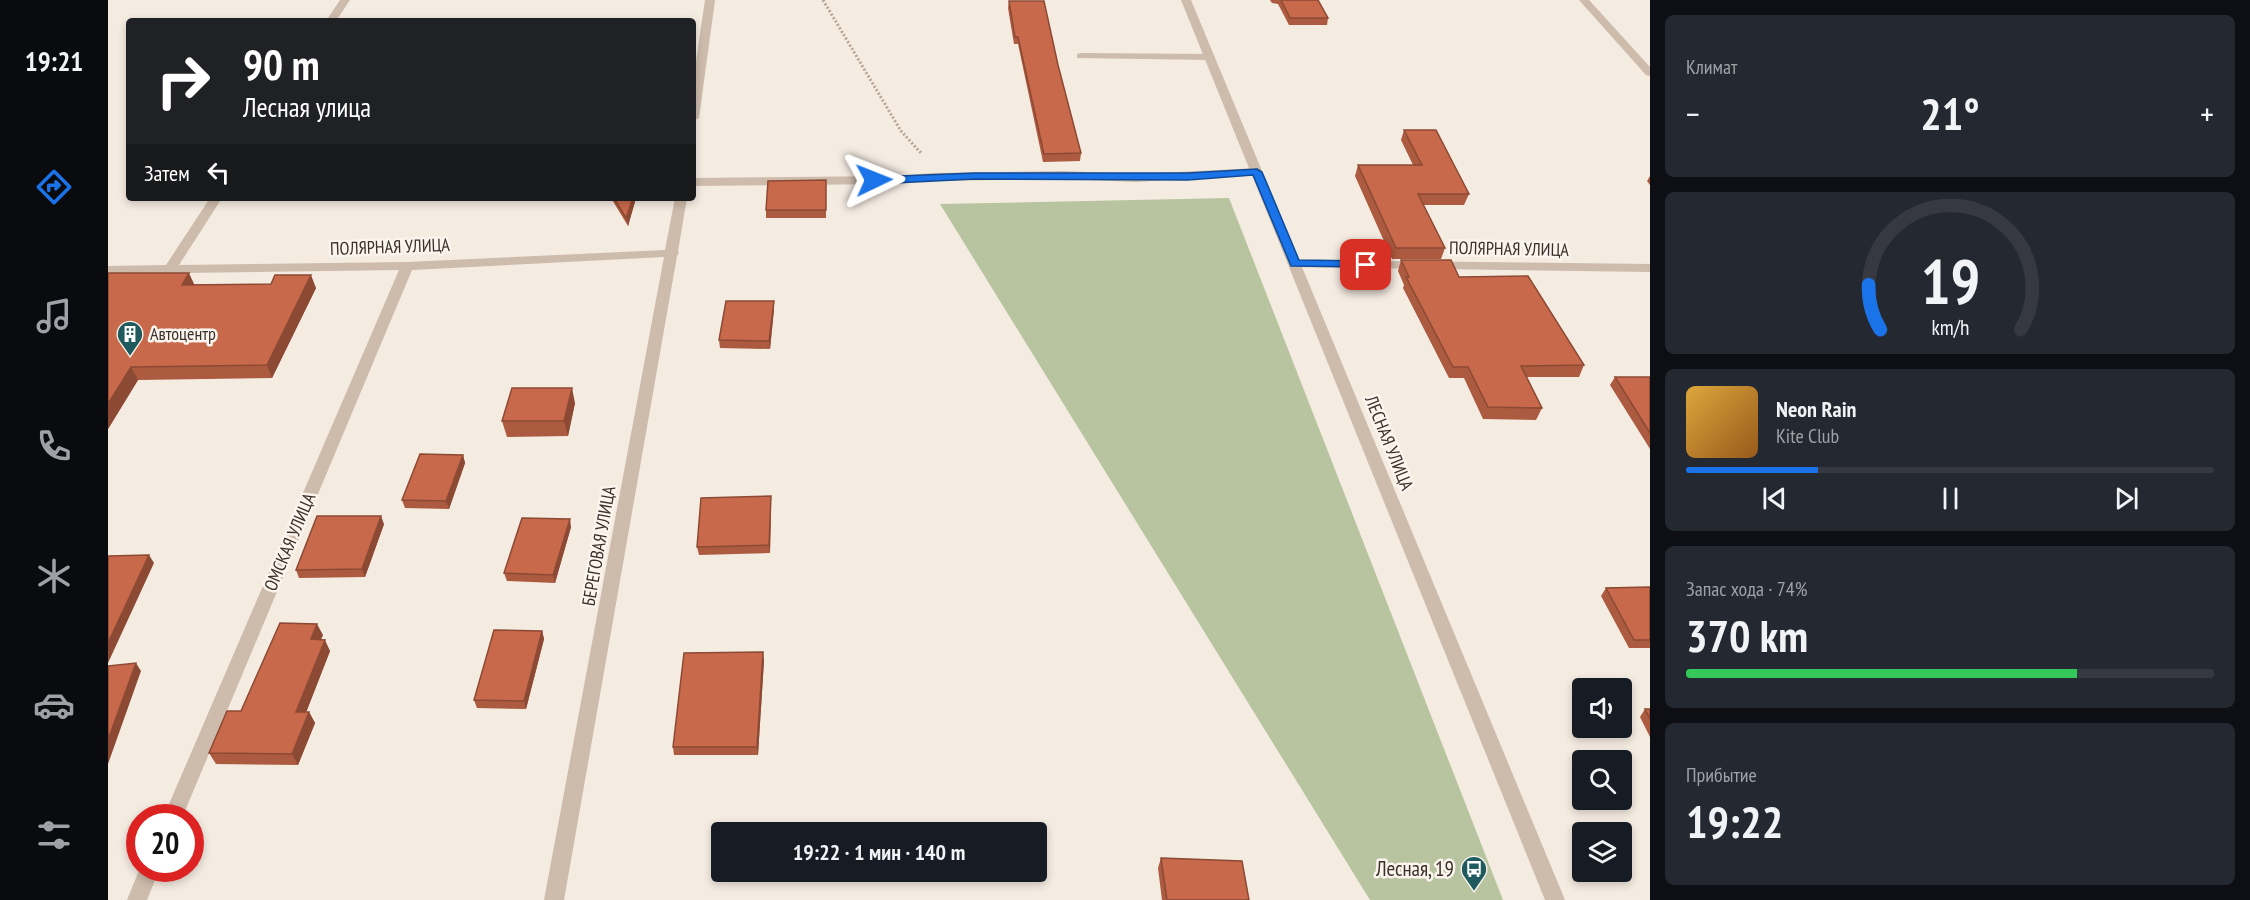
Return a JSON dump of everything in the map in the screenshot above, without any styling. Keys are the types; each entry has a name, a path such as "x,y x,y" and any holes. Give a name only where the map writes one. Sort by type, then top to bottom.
{"street":[{"path":"333,18 345,0"},
{"path":"696,97 710,0"},
{"name":"ЛЕСНАЯ УЛИЦА","path":"1186,0 1555,900"},
{"path":"1584,0 1650,73"},
{"path":"1081,56 1210,57"},
{"path":"696,182 1105,175 1136,178 1257,172"},
{"path":"169,270 214,201"},
{"name":"БЕРЕГОВАЯ УЛИЦА","path":"554,900 673,253 681,201"},
{"name":"ПОЛЯРНАЯ УЛИЦА","path":"108,270 407,266 673,253"},
{"name":"ПОЛЯРНАЯ УЛИЦА","path":"1295,264 1650,268"},
{"name":"ОМСКАЯ УЛИЦА","path":"178,804 407,266"},
{"path":"137,900 144,882"}],"path":[{"path":"823,0 900,131 922,155 931,177"}],"green space":[{"path":"1229,198 1503,900 1370,900 940,204"}],"building":[{"path":"1281,0 1318,0 1328,18 1290,18"},
{"path":"1009,1 1044,1 1081,153 1044,154 1018,37 1015,37"},
{"path":"1404,130 1436,130 1469,194 1418,194 1445,248 1396,248 1358,165 1422,165"},
{"path":"826,180 826,210 766,210 768,181"},
{"path":"616,201 632,201 626,218"},
{"path":"1401,260 1451,260 1459,277 1528,276 1584,365 1521,366 1542,408 1488,407 1468,367 1453,367 1406,277 1409,277"},
{"path":"108,273 189,273 182,285 271,284 275,275 311,275 267,365 131,367 108,404"},
{"path":"726,301 774,301 769,341 719,340"},
{"path":"1615,377 1650,377 1650,433"},
{"path":"512,388 572,388 564,421 502,421"},
{"path":"420,454 463,455 446,501 402,500"},
{"path":"771,496 769,545 697,547 701,498"},
{"path":"317,516 381,516 362,569 296,570"},
{"path":"522,518 570,519 553,575 504,573"},
{"path":"149,555 108,643 108,556"},
{"path":"1650,587 1650,640 1634,640 1606,588"},
{"path":"280,623 317,624 311,639 325,640 296,712 309,712 292,754 209,753 227,711 241,711"},
{"path":"494,630 542,631 524,701 474,700"},
{"path":"763,652 757,747 673,747 684,653"},
{"path":"136,663 108,740 108,666"},
{"path":"1645,709 1650,709 1650,719"},
{"path":"1161,858 1242,861 1249,900 1167,900"}],"place":[{"name":"Автоцентр","path":"130,357"},
{"name":"Лесная, 19","path":"1474,892"}],"route":[{"path":"874,180 1065,175 1136,178 1188,177 1257,172 1295,264 1366,265"}]}
